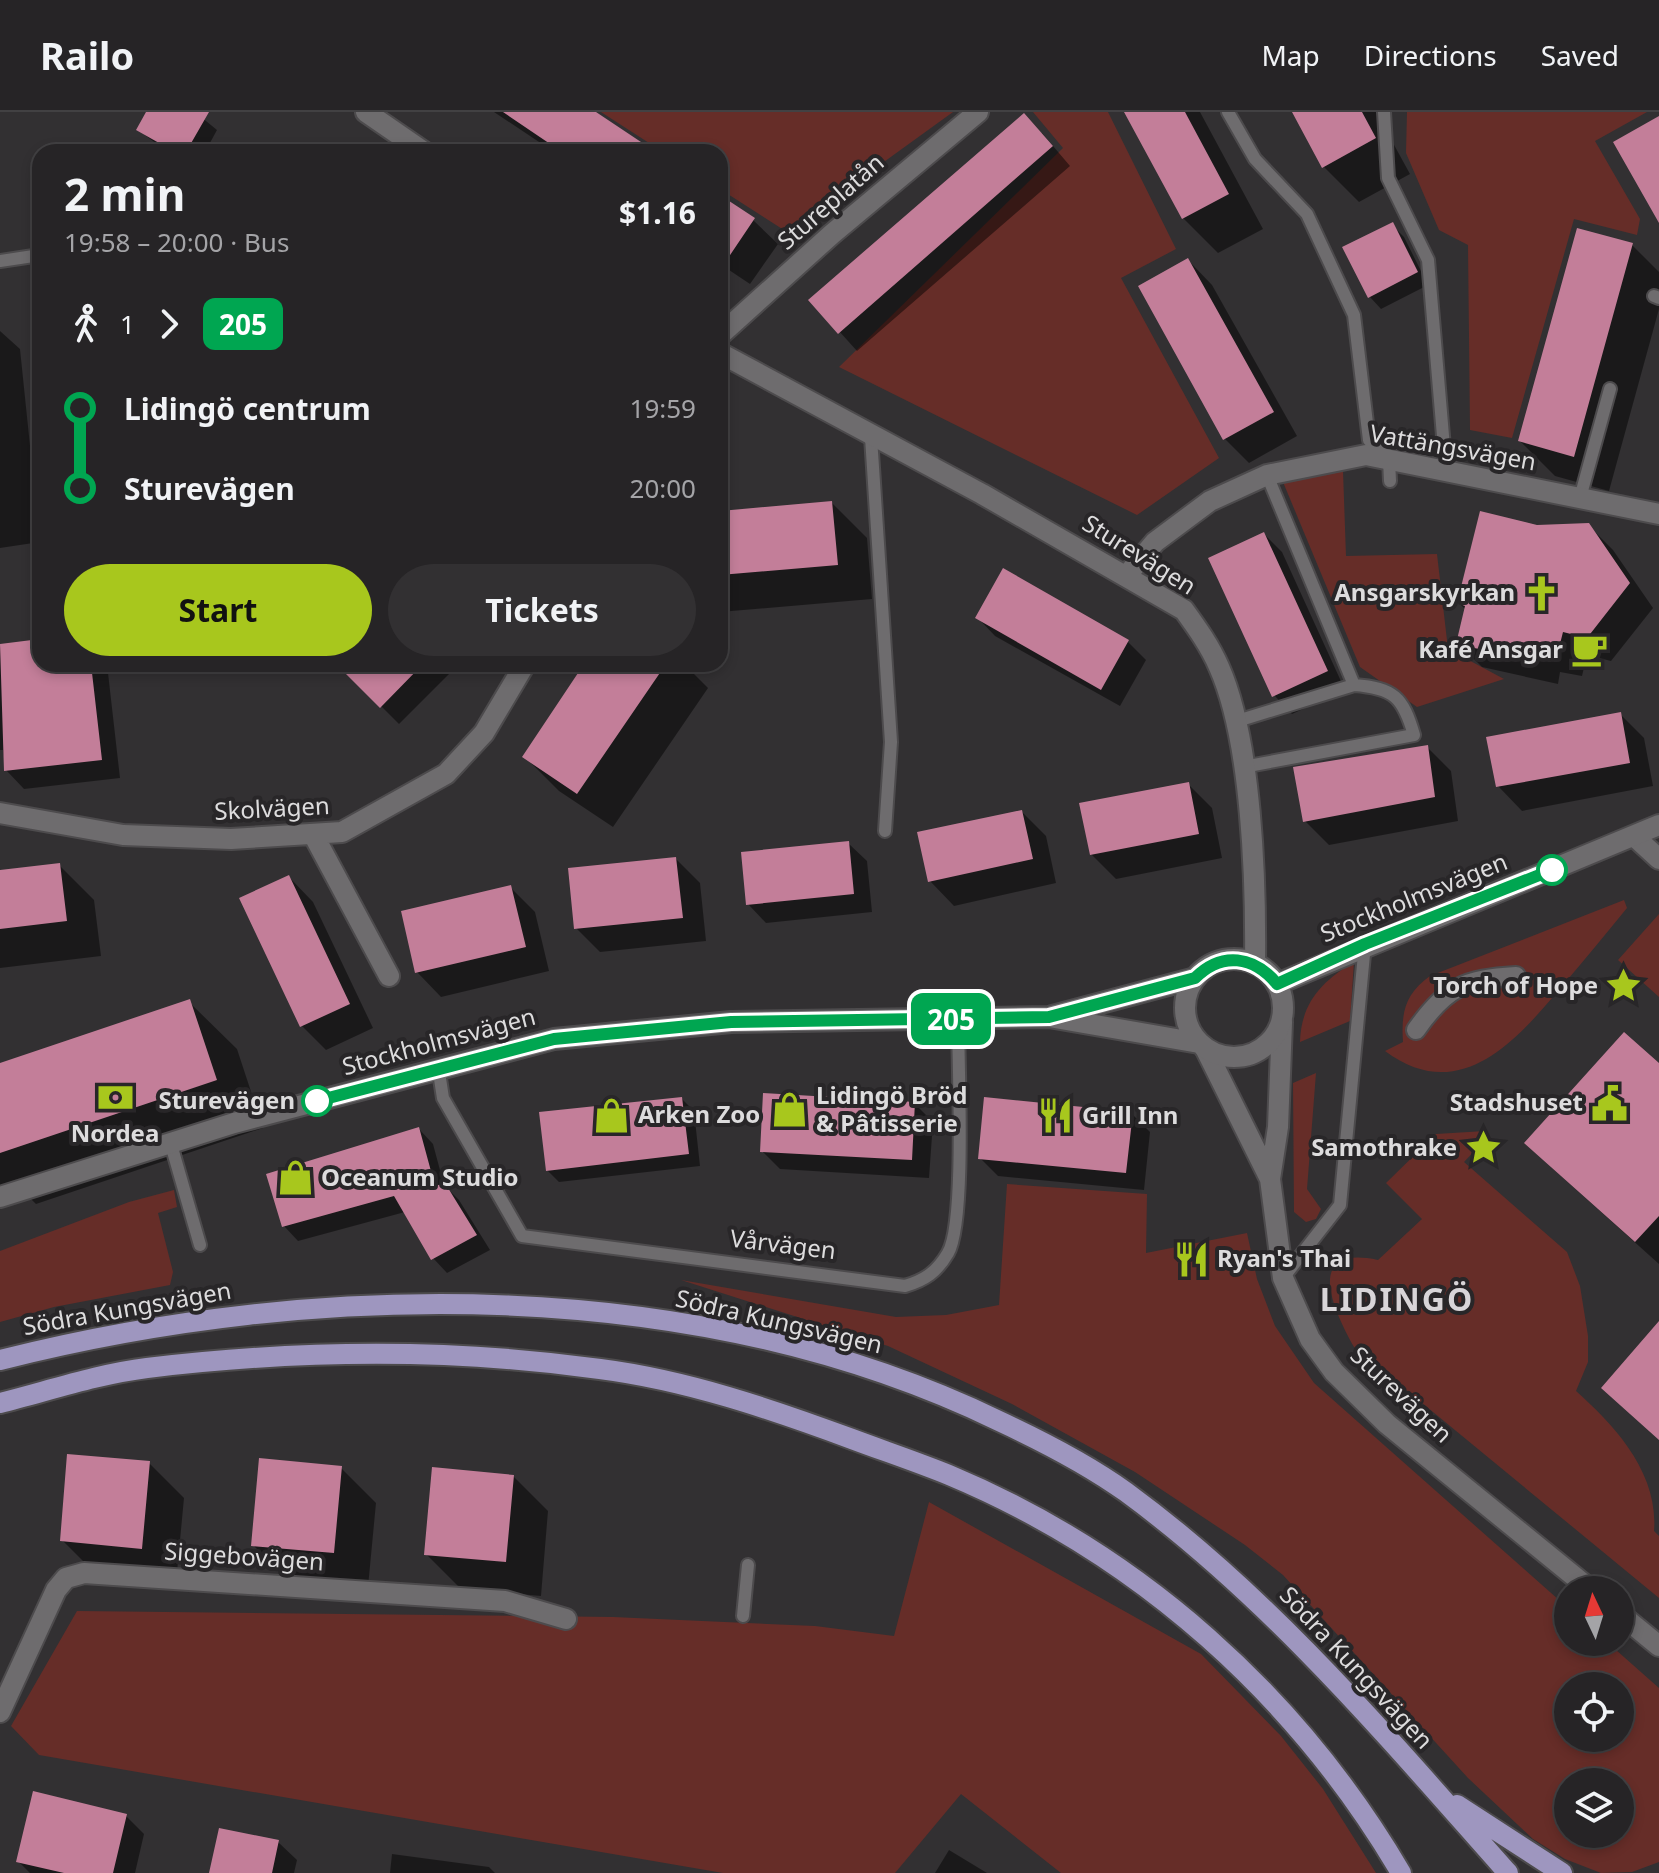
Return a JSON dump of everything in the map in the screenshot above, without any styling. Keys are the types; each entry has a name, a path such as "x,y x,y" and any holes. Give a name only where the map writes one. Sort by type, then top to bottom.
{"main road":[{"name":"Södra Kungsvägen","path":"0,1360 92,1336 178,1322 267,1311 417,1304 600,1312 708,1327 835,1357 940,1392 1042,1441 1123,1489 1205,1553 1276,1618 1508,1873"},
{"path":"0,1403 142,1369 270,1357 434,1354 602,1369 776,1411 951,1476 1030,1516 1117,1567 1208,1635 1280,1705 1336,1773 1401,1873"},
{"path":"1431,1786 1533,1857 1562,1873"}],"street":[{"path":"366,112 412,144"},
{"name":"Stureplatån","path":"728,328 832,234 978,112"},
{"name":"Sturevägen","path":"728,357 1127,575 1184,610 1219,668 1234,722 1243,767 1252,862 1255,964"},
{"name":"Vattängsvägen","path":"1127,575 1155,542 1210,501 1267,475 1366,455 1390,470 1446,471 1659,514"},
{"name":"Skolvägen","path":"0,813 123,835 231,839 342,832 446,774 484,733 520,672"},
{"name":"Stockholmsvägen","path":"1277,984 1365,944 1659,825"},
{"path":"313,834 389,976"},
{"path":"1635,837 1659,859"},
{"name":"Stockholmsvägen","path":"1049,1017 1195,978 1221,961 1255,964"},
{"path":"1255,964 1277,984 1282,997 1282,1022"},
{"path":"1416,1030 1437,1002 1454,989 1469,981 1516,976"},
{"path":"1195,978 1185,1008 1186,1022 1202,1045"},
{"name":"Stockholmsvägen","path":"0,1197 170,1141 438,1066 554,1039 731,1022 1049,1017 1202,1045 1222,1056 1252,1055 1266,1046 1282,1022"},
{"name":"Sturevägen","path":"1282,1022 1278,1127 1270,1179 1283,1278 1310,1339 1334,1372 1387,1424 1574,1576"},
{"name":"Sturevägen","path":"1202,1045 1270,1179"},
{"name":"Siggebovägen","path":"0,1712 56,1590 66,1578 84,1573 505,1601 566,1619"},
{"path":"1634,1625 1659,1646"}],"lane":[{"path":"1228,112 1255,159 1307,214 1354,315 1369,440 1390,470"},
{"path":"1384,112 1388,178 1428,260 1446,471"},
{"path":"0,261 32,256"},
{"path":"1580,498 1610,389"},
{"path":"871,437 891,742 885,831"},
{"path":"1267,475 1354,685"},
{"path":"1234,722 1354,685 1379,687 1398,697 1414,735 1243,767"},
{"path":"1283,1278 1340,1205 1365,944"},
{"name":"Vårvägen","path":"438,1066 443,1098 522,1236 905,1286 927,1280 949,1251 958,1200 958,1019"},
{"path":"170,1141 200,1245"},
{"path":"743,1616 748,1565"}],"shaded area":[{"path":"601,112 953,112 787,232 728,194 728,144 651,144"},
{"path":"1033,112 1108,112 1176,249 1121,278 1219,458 1137,515 839,367 1063,148"},
{"path":"1407,112 1647,112 1595,141 1640,219 1637,235 1574,219 1512,438 1470,430 1468,245 1439,230 1406,153"},
{"path":"1343,471 1346,556 1437,554 1448,649 1504,679 1417,707 1360,667 1283,482"},
{"path":"1624,900 1627,908 1545,1006 1506,1045 1485,1060 1462,1069 1438,1072 1412,1066 1385,1051 1403,1042 1406,1004 1430,976"},
{"path":"1659,914 1659,997 1618,960"},
{"path":"1354,962 1350,1021 1300,1042 1304,1016 1315,994"},
{"path":"1316,1073 1307,1189 1321,1209 1316,1219 1306,1222 1294,1212 1293,1083"},
{"path":"1485,1131 1485,1140 1464,1162 1567,1252 1580,1286 1588,1336 1588,1362 1576,1391 1618,1434 1641,1469 1654,1509 1654,1531 1659,1536 1659,1598 1354,1347 1339,1316 1330,1284 1332,1271 1339,1262 1354,1258 1378,1260 1422,1219 1386,1183 1436,1134"},
{"path":"1007,1184 1147,1194 1146,1253 1247,1233 1257,1279 1275,1326 1314,1383 1554,1596 1554,1656 1623,1656 1659,1688 1659,1862 1632,1872 1601,1873 1565,1859 1533,1839 1468,1778 1283,1575 1245,1545 1135,1472 1012,1404 888,1346 681,1280 896,1317 946,1315 999,1305"},
{"path":"174,1190 177,1207 158,1213 173,1272 170,1285 54,1307 0,1322 0,1251 129,1202"},
{"path":"929,1502 1201,1654 1281,1736 1323,1789 1376,1873 1061,1873 961,1794 895,1873 723,1873 39,1755 11,1726 77,1611 613,1617 815,1626 894,1636"}],"building":[{"path":"146,112 209,112 191,144 161,144 136,130"},
{"path":"503,112 596,112 644,144 550,144"},
{"path":"1124,112 1185,112 1229,194 1182,219"},
{"path":"1292,112 1362,112 1376,138 1322,168"},
{"path":"1024,113 1053,146 838,334 808,300"},
{"path":"1659,116 1659,223 1613,142"},
{"path":"728,200 755,218 728,258"},
{"path":"1393,222 1418,272 1368,298 1342,247"},
{"path":"1577,228 1633,243 1574,457 1518,441"},
{"path":"1188,258 1274,412 1223,440 1138,286"},
{"path":"832,501 838,565 728,574 728,510"},
{"name":"Ansgarskyrkan","path":"1480,511 1537,525 1589,523 1630,583 1587,638 1563,632 1558,652 1536,649 1534,661 1456,644 1465,606 1457,603"},
{"path":"1264,532 1328,671 1272,697 1208,558"},
{"path":"1003,568 1129,640 1101,690 975,618"},
{"path":"32,640 32,672 92,672 102,760 4,771 0,644"},
{"path":"344,672 415,672 380,708"},
{"path":"579,672 661,672 577,794 522,757"},
{"path":"1621,712 1630,763 1496,787 1486,737"},
{"path":"1428,745 1435,797 1303,822 1293,767"},
{"path":"1189,782 1199,834 1090,855 1079,803"},
{"path":"1022,810 1033,859 928,882 917,832"},
{"path":"849,841 854,894 746,905 741,852"},
{"path":"676,857 683,918 574,929 568,868"},
{"path":"60,863 67,921 0,929 0,870"},
{"path":"289,875 350,1004 300,1027 239,898"},
{"path":"511,885 526,947 415,973 401,911"},
{"path":"190,999 217,1080 0,1153 0,1063"},
{"name":"Stadshuset","path":"1624,1032 1659,1063 1659,1216 1635,1242 1524,1143"},
{"path":"763,1093 915,1102 912,1160 760,1152"},
{"path":"682,1097 689,1154 546,1171 539,1112"},
{"path":"984,1097 1133,1112 1126,1173 978,1159"},
{"path":"419,1127 435,1186 445,1183 477,1235 431,1260 394,1196 282,1227 266,1174"},
{"path":"1659,1321 1659,1440 1601,1388"},
{"path":"67,1454 150,1461 142,1549 60,1541"},
{"path":"259,1458 342,1466 334,1553 251,1546"},
{"path":"432,1467 514,1475 506,1562 424,1555"},
{"path":"33,1791 127,1814 113,1873 64,1873 16,1862"},
{"path":"219,1828 279,1840 272,1873 209,1873"}],"bus line":[{"name":"205","path":"317,1101 438,1066 554,1039 731,1022 1049,1017 1195,978 1211,965 1232,959 1255,964 1277,984 1365,944 1552,870"}],"place":[{"name":"Ansgarskyrkan","path":"1541,593"},
{"name":"Kafé Ansgar","path":"1589,650"},
{"name":"Torch of Hope","path":"1624,986"},
{"name":"Nordea","path":"115,1097"},
{"name":"Sturevägen","path":"317,1101"},
{"name":"Stadshuset","path":"1609,1103"},
{"name":"Lidingö Bröd & Pâtisserie","path":"790,1110"},
{"name":"Arken Zoo","path":"612,1115"},
{"name":"Grill Inn","path":"1056,1116"},
{"name":"Samothrake","path":"1483,1148"},
{"name":"Oceanum Studio","path":"295,1178"},
{"name":"Ryan's Thai","path":"1191,1259"}],"district":[{"name":"LIDINGÖ","path":"1397,1300"}]}
